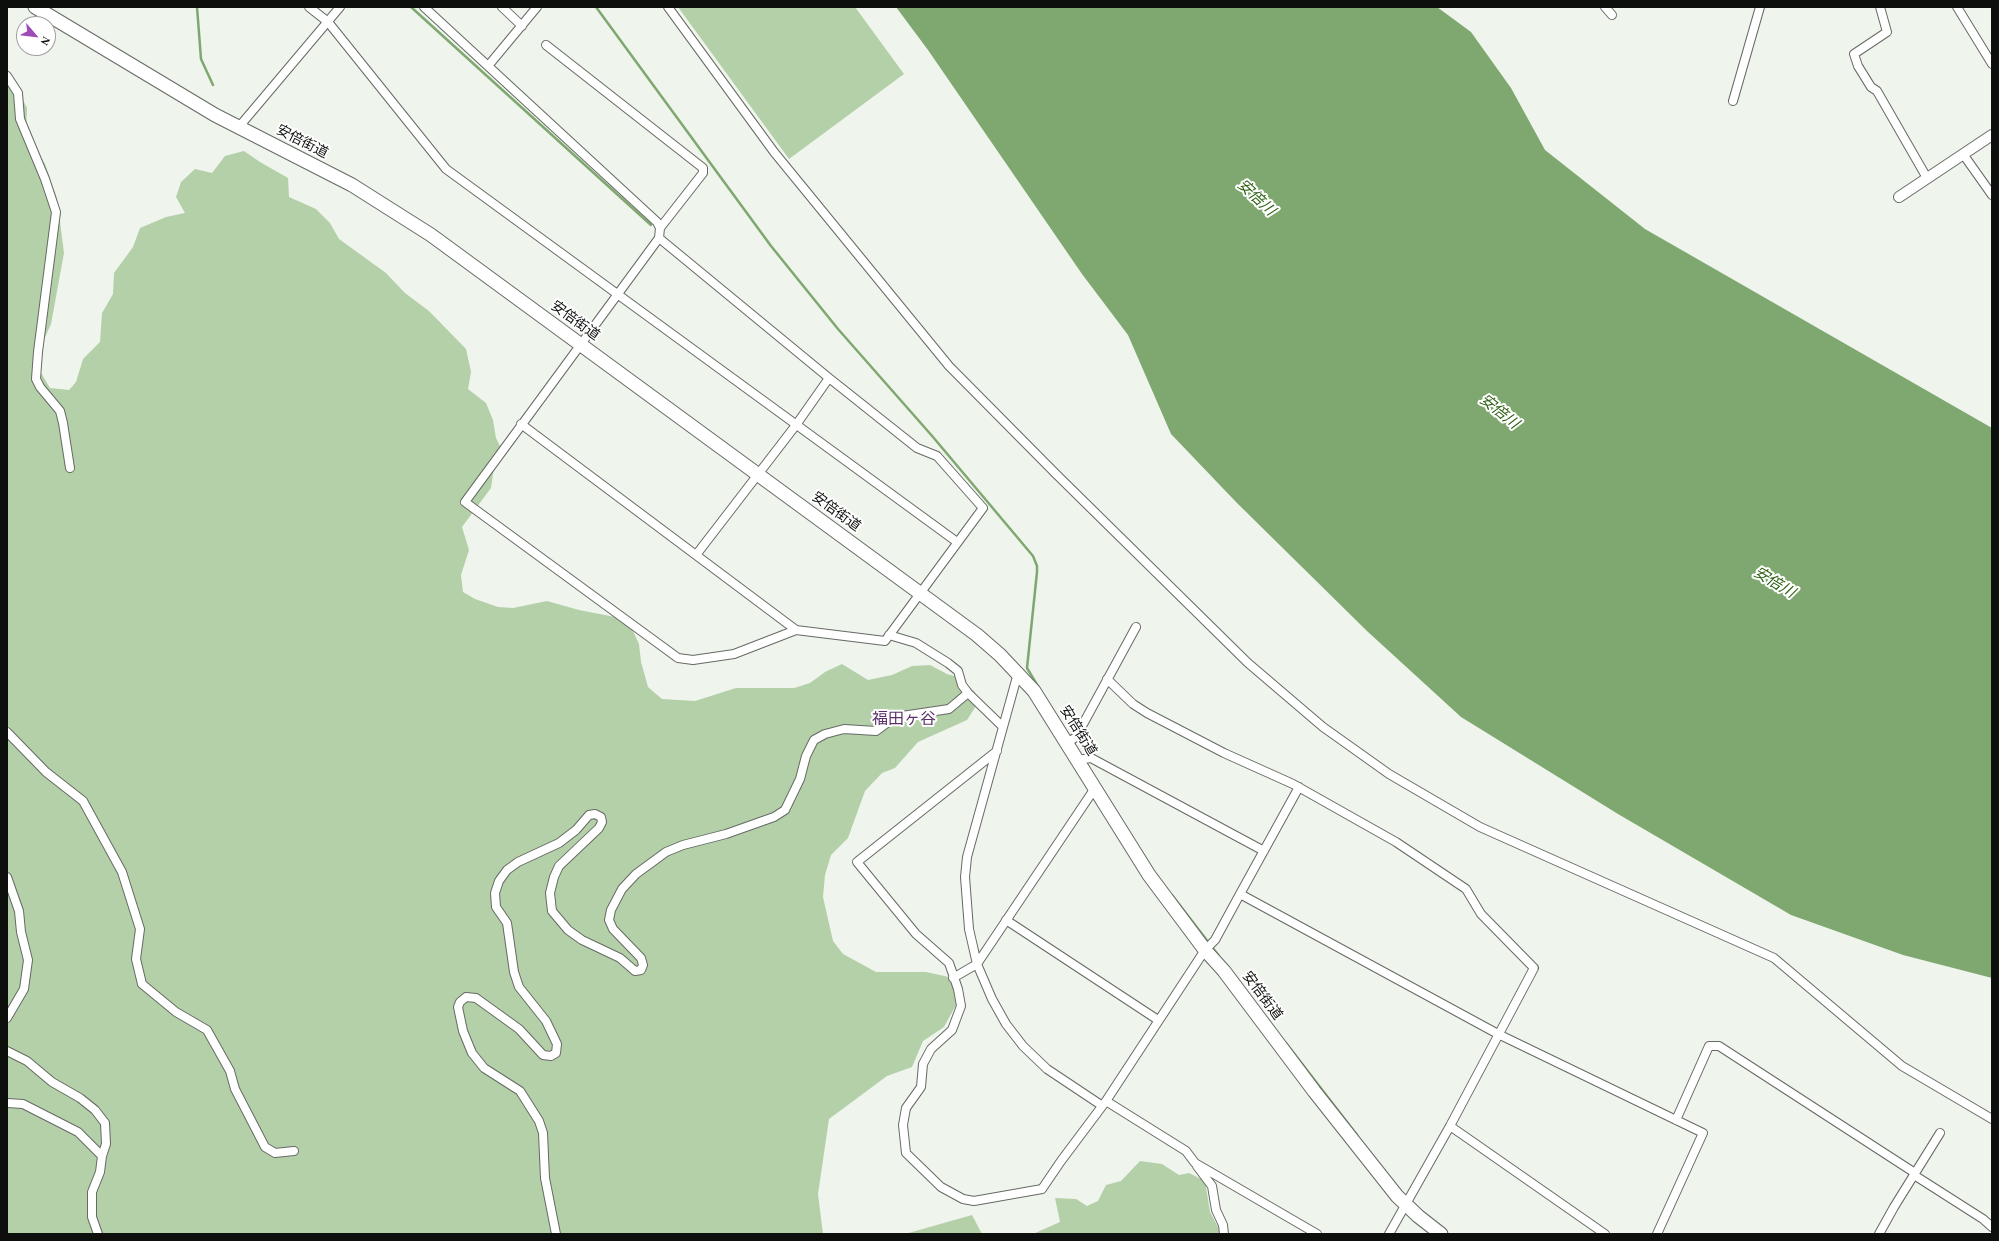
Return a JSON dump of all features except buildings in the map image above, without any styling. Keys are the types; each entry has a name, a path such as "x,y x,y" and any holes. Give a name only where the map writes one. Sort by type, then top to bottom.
{"main road":[{"name":"安倍街道","path":"36,7 238,128 352,185 431,235 977,635 1000,655 1034,691 1149,874 1205,950 1224,971 1314,1091 1405,1205 1441,1234"}],"street":[{"path":"309,7 328,22 446,169 957,542"},
{"path":"238,128 340,7"},
{"path":"424,7 657,222 660,228 659,238 619,295 521,424 465,502 471,508 678,658 693,660 734,654 796,630 884,641 890,635 983,508 936,456 917,448 828,378 659,238"},
{"path":"502,7 522,26"},
{"path":"488,66 537,7"},
{"path":"668,7 774,152 949,366 1056,474 1248,663 1323,727 1389,774 1480,827 1774,958 1902,1066 1992,1119"},
{"path":"1605,7 1612,15"},
{"path":"1733,101 1760,7"},
{"path":"1880,7 1887,32 1854,54 1858,66 1871,88 1877,91 1927,178"},
{"path":"1957,7 1992,64"},
{"path":"546,45 703,168 703,174 660,228"},
{"path":"7,76 18,93 20,119 45,178 56,212 38,352 36,379 40,387 60,411 64,423 70,468"},
{"path":"1899,197 1992,135"},
{"path":"1963,154 1992,195"},
{"path":"696,555 796,425 828,378"},
{"path":"521,424 796,630"},
{"path":"1067,743 1076,737 1136,626"},
{"path":"890,635 916,643 958,671 962,685 968,693 1002,726"},
{"path":"1018,673 1002,726 997,751 967,857 965,877 967,909 976,964 992,999 1006,1024 1023,1046 1047,1069 1186,1151 1212,1186 1216,1210 1223,1225 1224,1234"},
{"path":"1107,679 1133,704 1146,713 1224,753 1299,787 1396,842 1466,889 1481,914 1534,968 1450,1126 1389,1234"},
{"path":"556,1234 546,1178 543,1133 539,1121 520,1091 484,1068 472,1053 463,1031 458,1007 460,1002 466,997 476,998 519,1029 543,1055 551,1056 556,1053 557,1044 546,1021 519,987 514,972 507,923 496,906 495,893 499,880 507,870 518,862 559,843 576,830 589,815 595,814 600,817 602,822 599,828 559,866 550,893 552,911 568,930 582,940 620,958 635,971 641,970 643,965 641,958 613,929 609,920 611,910 622,889 636,874 666,852 683,845 726,834 774,817 785,810 800,779 806,756 814,740 824,734 844,729 876,731 895,717 949,708 968,693"},
{"path":"7,732 46,772 83,801 122,872 140,929 136,959 142,984 176,1012 207,1030 230,1071 235,1088 252,1123 269,1151 282,1154 294,1151"},
{"path":"997,751 856,862 884,898 916,934 949,963 961,1006 952,1030 931,1049 923,1064 921,1087 906,1108 904,1125 906,1153 921,1170 941,1187 963,1199 974,1201 1042,1189 1104,1103 1205,950 1215,940 1299,787"},
{"path":"1077,760 1091,758 1264,851"},
{"path":"953,978 976,964 1095,788"},
{"path":"7,877 19,911 28,960 24,988 7,1018"},
{"path":"1240,894 1498,1034 1703,1133 1657,1234"},
{"path":"1006,920 1158,1020"},
{"path":"1676,1120 1709,1046 1719,1046 1983,1219 1992,1227"},
{"path":"7,1051 27,1061 52,1082 80,1098 95,1110 105,1123 106,1144 102,1156 100,1172 92,1192 92,1217 98,1234"},
{"path":"7,1103 23,1104 78,1132 102,1156"},
{"path":"1450,1126 1605,1234"},
{"path":"1879,1234 1940,1133"},
{"path":"1195,1163 1317,1234"}],"shaded area":[{"path":"678,7 855,7 904,74 789,159"},
{"path":"7,68 27,108 26,134 45,164 57,198 64,253 51,324 43,342 40,371 50,388 69,390 76,382 83,359 100,342 102,313 113,294 114,273 133,247 140,228 166,217 185,213 176,197 181,182 195,169 212,173 225,156 244,151 288,178 289,197 316,209 330,223 339,239 386,273 405,293 429,311 466,349 471,372 468,389 486,403 493,420 496,438 502,450 494,467 491,488 462,527 469,550 461,575 463,592 475,599 498,607 513,608 547,601 579,610 615,617 632,629 639,644 641,662 648,687 662,699 695,701 736,688 794,688 810,683 825,672 842,664 868,680 892,675 912,666 930,665 947,674 958,677 975,692 976,706 967,720 918,742 895,768 882,773 865,791 848,838 831,855 825,875 823,897 833,941 843,954 876,972 926,972 949,977 954,991 956,1005 944,1027 923,1041 912,1067 887,1076 829,1119 818,1194 823,1234 7,1234"},
{"path":"1140,1161 1162,1164 1179,1175 1189,1173 1205,1181 1210,1212 1220,1234 1033,1234 1060,1222 1055,1198 1076,1199 1087,1206 1098,1201 1106,1185 1121,1181"},
{"path":"972,1215 982,1234 905,1234"}],"water":[{"name":"安倍川","path":"896,7 1437,7 1471,32 1511,88 1545,150 1645,229 1992,428 1992,978 1903,955 1791,915 1618,814 1461,717 1367,631 1237,503 1171,434 1128,335 1082,274 928,50"}],"waterway":[{"path":"197,7 201,59 213,85"},
{"path":"411,7 651,225"},
{"path":"596,7 771,246 838,329 933,437 1033,556 1037,566 1037,572 1027,668 1039,688"},
{"path":"1172,895 1219,956"},
{"path":"1286,1043 1357,1135"}],"district":[{"name":"福田ヶ谷","path":"904,720"}]}
